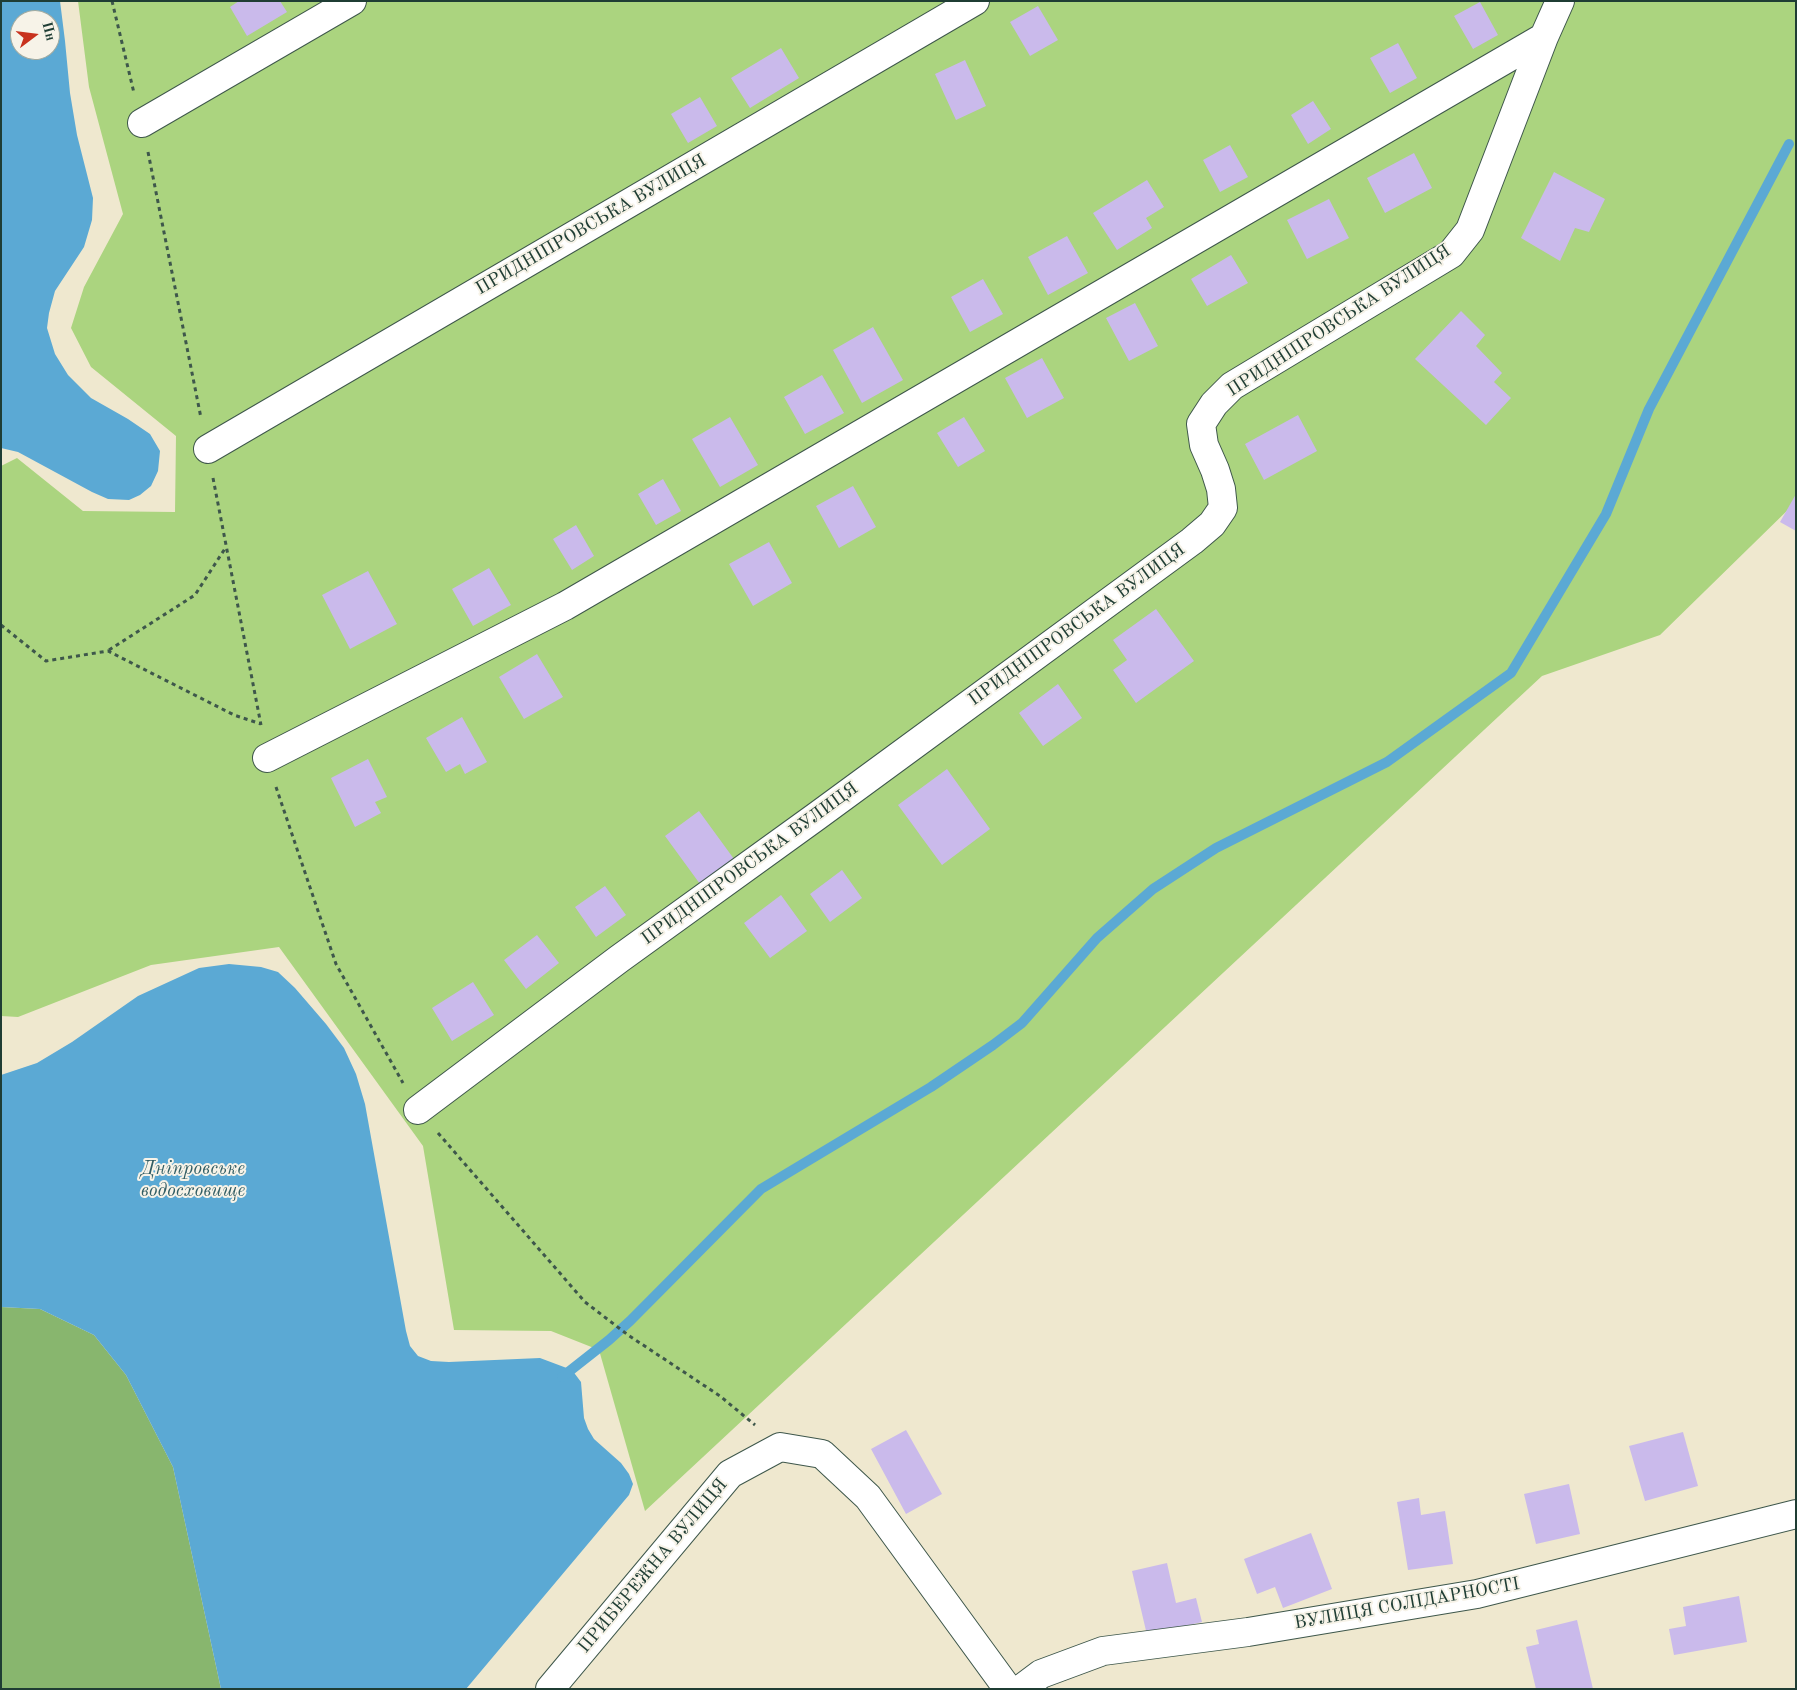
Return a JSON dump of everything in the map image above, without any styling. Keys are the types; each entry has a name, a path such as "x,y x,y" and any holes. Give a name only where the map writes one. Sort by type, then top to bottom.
{"street":[{"path":"142,123 352,1"},
{"name":"ПРИДНІПРОВСЬКА ВУЛИЦЯ","path":"208,449 975,1"},
{"name":"ПРИДНІПРОВСЬКА ВУЛИЦЯ","path":"418,1110 619,959 1192,541 1212,524 1223,508 1215,470 1204,445 1201,424 1214,404 1232,386 1451,254 1470,230 1544,37 1560,1"},
{"path":"267,758 566,606 1544,37"},
{"path":"780,1447 822,1454 868,1497 1008,1689"},
{"name":"ПРИБЕРЕЖНА ВУЛИЦЯ","path":"550,1689 730,1474 780,1447"},
{"name":"ВУЛИЦЯ СОЛІДАРНОСТІ","path":"1021,1689 1041,1674 1103,1651 1248,1632 1477,1594 1796,1514"}],"path":[{"path":"112,1 142,123 208,449 267,758 336,964 418,1110 460,1161 585,1302 628,1335 720,1396 780,1447"},
{"path":"1,625 46,661 108,651 195,595 226,547"},
{"path":"108,651 234,715 261,724"}],"green space":[{"path":"78,1 1796,1 1796,502 1660,635 1542,676 645,1511 599,1350 551,1331 454,1330 423,1146 279,947 151,965 18,1017 1,1016 1,466 17,458 83,511 175,512 176,436 91,367 71,328 84,287 123,214 89,87"},
{"path":"1,1307 40,1309 94,1335 126,1375 173,1467 221,1689 1,1689"}],"water":[{"path":"1,1 60,1 70,93 77,135 93,198 92,220 84,247 55,291 47,328 55,354 68,375 91,398 150,434 160,451 158,471 151,486 140,495 129,500 108,499 18,452 1,448"},
{"name":"Дніпровське водосховище","path":"229,964 261,967 278,972 295,988 344,1048 356,1074 365,1104 410,1346 418,1356 431,1361 540,1358 572,1370 581,1382 584,1418 588,1429 594,1439 621,1463 633,1484 629,1495 466,1689 221,1689 173,1467 126,1375 94,1335 40,1309 1,1307 1,1075 37,1063 72,1042 138,996 199,968"}],"building":[{"path":"239,1 280,1 287,12 247,36 230,7"},
{"path":"1480,2 1498,35 1473,49 1454,16"},
{"path":"1038,6 1058,40 1030,56 1010,22"},
{"path":"1398,43 1417,78 1390,93 1370,58"},
{"path":"781,48 799,78 750,108 731,78"},
{"path":"965,60 986,106 956,120 935,74"},
{"path":"700,97 717,126 688,143 671,114"},
{"path":"1313,101 1331,129 1308,144 1291,115"},
{"path":"1230,145 1248,177 1220,192 1203,160"},
{"path":"1414,153 1432,188 1385,213 1367,178"},
{"path":"1554,172 1605,199 1589,232 1575,228 1560,261 1521,238"},
{"path":"1147,180 1164,207 1146,218 1152,228 1117,250 1093,213"},
{"path":"1329,199 1349,238 1307,259 1287,220"},
{"path":"1067,236 1088,273 1048,295 1028,257"},
{"path":"1231,255 1248,283 1207,306 1191,279"},
{"path":"983,279 1003,314 970,332 951,297"},
{"path":"1135,303 1158,346 1129,361 1106,318"},
{"path":"1461,311 1485,335 1476,346 1502,373 1494,382 1511,398 1486,425 1415,359"},
{"path":"873,327 903,380 862,403 833,350"},
{"path":"1042,358 1064,398 1027,418 1005,378"},
{"path":"822,375 844,413 805,434 784,397"},
{"path":"1298,415 1317,451 1264,480 1245,444"},
{"path":"730,417 758,465 720,487 692,439"},
{"path":"964,417 985,451 958,467 937,433"},
{"path":"663,479 681,511 656,525 638,494"},
{"path":"853,486 876,527 839,548 816,506"},
{"path":"1796,494 1796,531 1780,522"},
{"path":"576,525 594,556 572,570 553,539"},
{"path":"769,542 792,583 753,606 729,564"},
{"path":"489,568 511,605 473,626 452,589"},
{"path":"368,571 397,624 350,649 322,595"},
{"path":"1156,609 1194,661 1136,703 1113,670 1127,660 1113,640"},
{"path":"537,654 563,697 524,719 499,677"},
{"path":"1058,684 1082,718 1043,746 1019,713"},
{"path":"462,717 487,762 465,774 460,764 446,772 426,738"},
{"path":"368,759 387,797 375,802 381,813 355,827 331,778"},
{"path":"947,769 990,829 942,865 898,805"},
{"path":"699,811 734,859 700,884 665,836"},
{"path":"842,870 862,898 830,922 810,894"},
{"path":"605,886 626,915 596,937 575,907"},
{"path":"781,895 807,931 770,958 744,923"},
{"path":"537,935 559,963 526,989 504,960"},
{"path":"473,982 494,1015 452,1041 432,1008"},
{"path":"906,1430 942,1494 906,1514 871,1449"},
{"path":"1683,1432 1698,1486 1645,1501 1629,1446"},
{"path":"1569,1484 1580,1534 1536,1544 1524,1494"},
{"path":"1419,1498 1421,1515 1445,1511 1453,1564 1408,1570 1397,1502"},
{"path":"1311,1533 1332,1589 1283,1608 1275,1587 1257,1594 1244,1559"},
{"path":"1167,1563 1176,1603 1196,1598 1202,1622 1147,1635 1132,1571"},
{"path":"1739,1596 1747,1642 1674,1655 1669,1629 1686,1626 1683,1607"},
{"path":"1577,1620 1593,1689 1536,1689 1526,1647 1539,1644 1536,1630"}],"waterway":[{"path":"562,1377 630,1321 761,1189 931,1087 1022,1023 1097,938 1153,889 1216,848 1387,762 1511,673 1606,514 1649,409 1789,144"}]}
